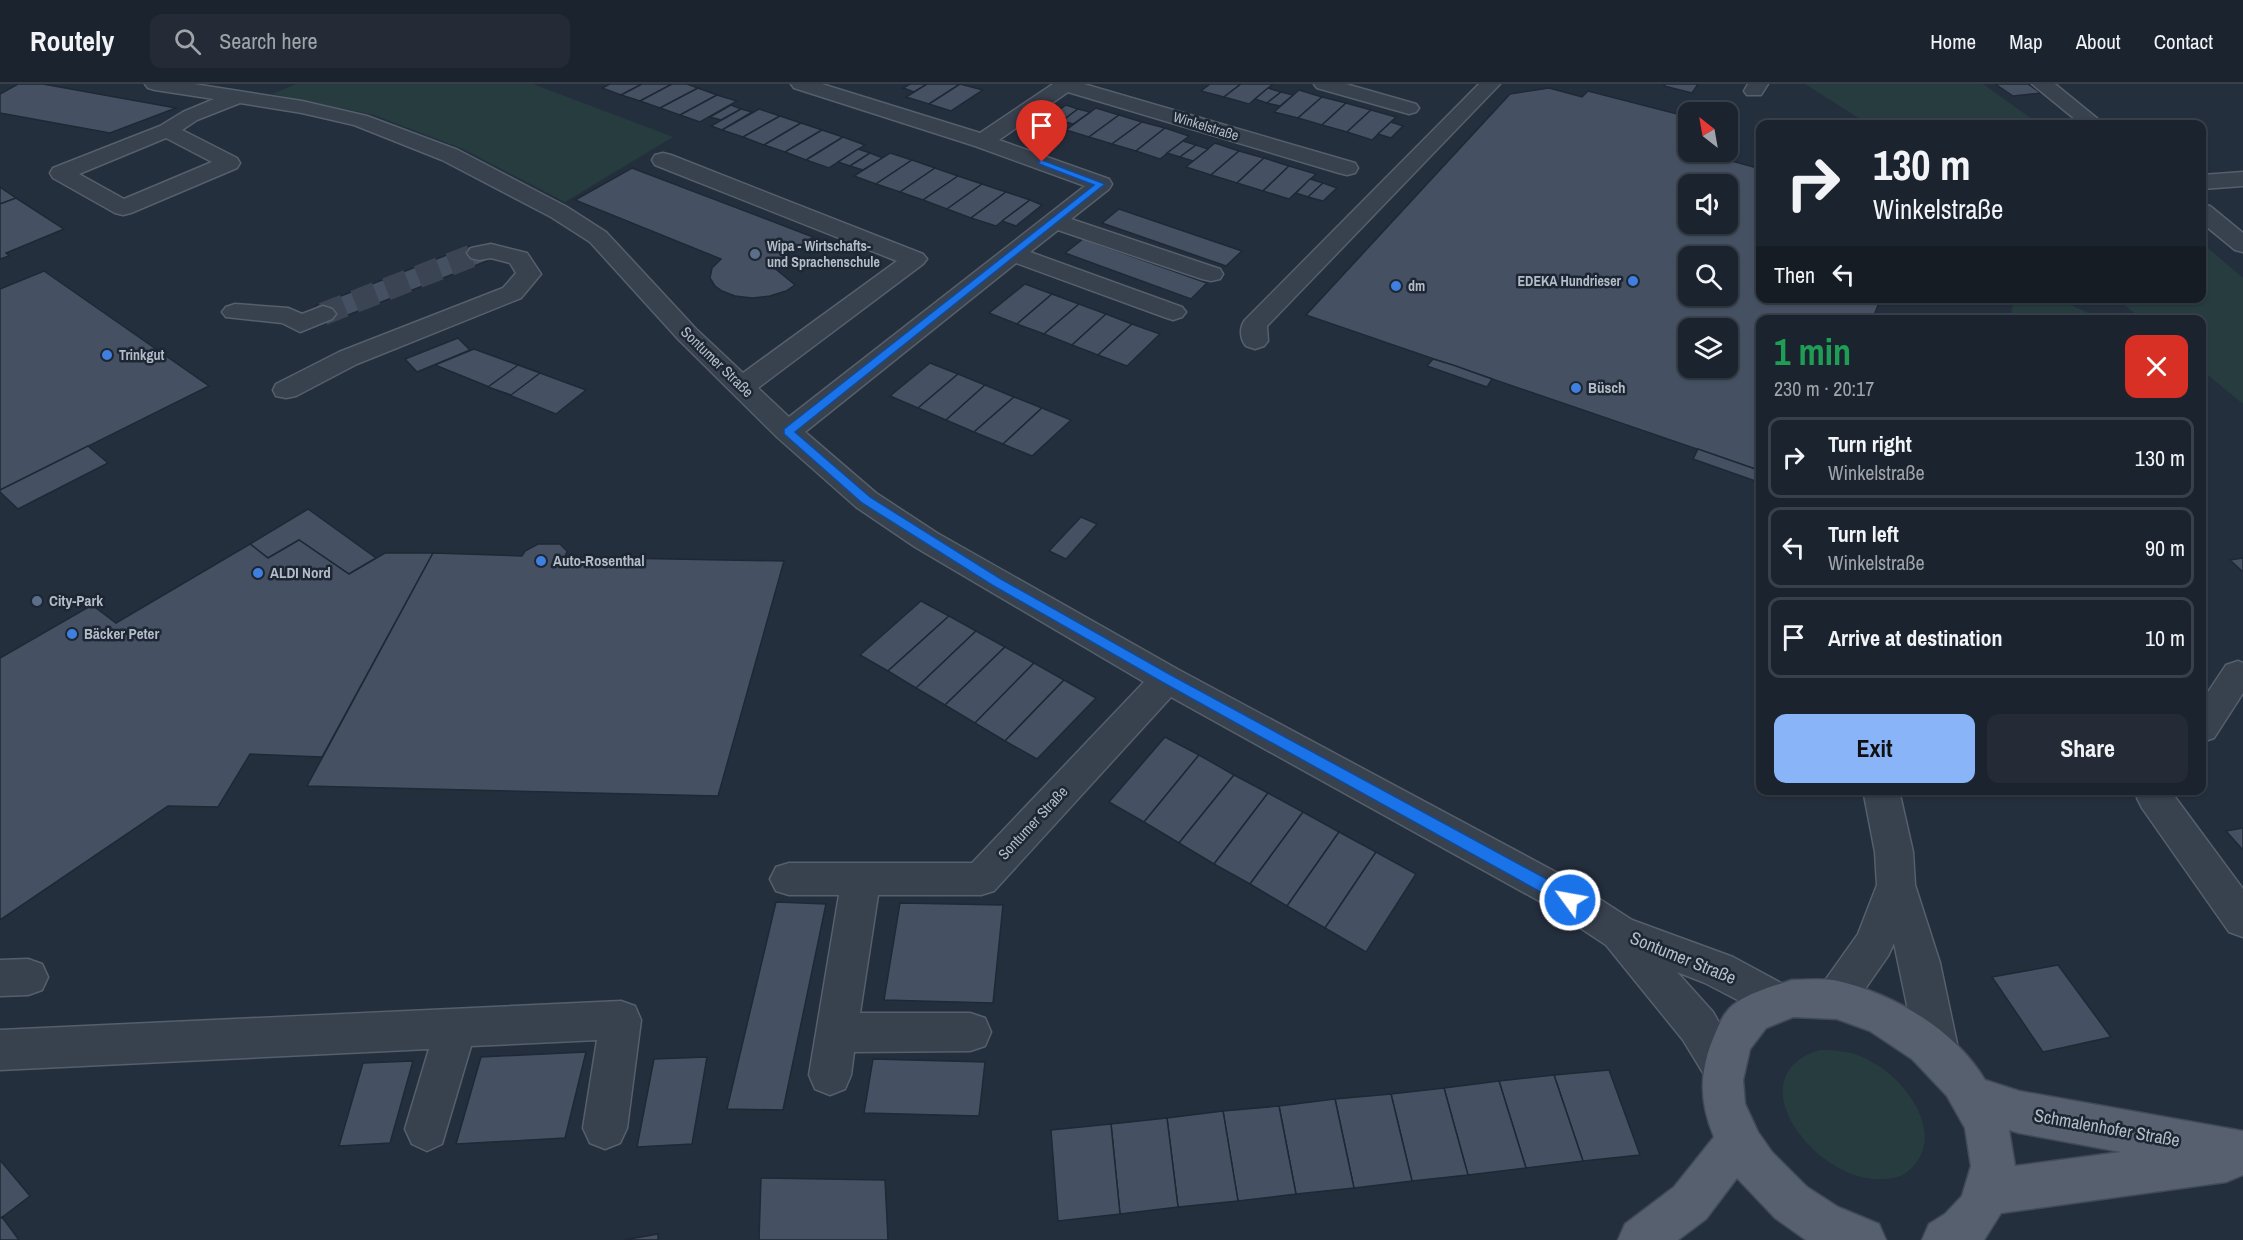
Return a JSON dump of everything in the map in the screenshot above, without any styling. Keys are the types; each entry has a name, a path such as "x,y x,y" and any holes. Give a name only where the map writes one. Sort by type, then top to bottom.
{"main road":[{"path":"1838,1238 1782,1195 1758,1169 1739,1141 1728,1115 1723,1091 1723,1067 1732,1038 1751,1015 1778,1002 1805,997 1835,999 1871,1010 1906,1028 1938,1053 1957,1074 1973,1097 1988,1130 1994,1161 1990,1192 1971,1223 1945,1240"},
{"name":"Schmalenhofer Straße","path":"1973,1097 2019,1112 2243,1153"},
{"path":"1641,1240 1690,1203 1739,1141"},
{"name":"Schmalenhofer Straße","path":"1990,1192 2243,1158"}],"street":[{"name":"Sontumer Straße","path":"155,84 302,107 360,120 450,155 559,212 598,237 687,334 788,432 866,500 926,540 1167,679 1554,890 1618,932 1719,969 1778,1002"},
{"path":"166,130 229,163 123,208 61,173 166,130 190,116 282,84"},
{"path":"788,432 1101,184 983,141 801,84"},
{"name":"Winkelstraße","path":"983,141 1066,84 1347,168"},
{"path":"1324,84 1409,108"},
{"path":"1255,341 1254,325 1490,84"},
{"path":"2042,84 2088,120"},
{"path":"663,160 915,258 742,387"},
{"path":"2206,182 2243,179"},
{"path":"2208,216 2243,245"},
{"path":"1055,221 1211,274"},
{"path":"286,390 348,358 512,293 529,274 519,258 491,251 479,253"},
{"path":"1013,254 1173,312"},
{"path":"235,312 288,316 300,324 323,314"},
{"path":"2206,722 2238,674"},
{"name":"Sontumer Straße","path":"789,879 981,879 1167,679"},
{"path":"1882,795 1894,852 1896,885 1920,963 1938,1053"},
{"path":"2157,795 2155,798 2243,920"},
{"path":"830,1075 861,879"},
{"path":"1835,999 1874,944 1896,885"},
{"name":"Sontumer Straße","path":"1618,932 1678,1000 1698,1026 1723,1067"},
{"path":"0,1050 339,1036 621,1020 605,1128"},
{"path":"427,1129 456,1028"},
{"path":"837,1033 970,1032"}],"green space":[{"path":"296,84 533,84 673,137 565,202 463,149 374,115 272,94"},
{"path":"1805,84 1983,84 2033,120 1862,120"},
{"path":"2206,246 2243,278 2243,404 2206,373 2206,315 2137,315 2122,303 2206,303"},
{"path":"2013,303 2067,303 2092,315 2011,315"},
{"path":"1820,1050 1847,1052 1866,1059 1886,1071 1910,1096 1919,1112 1924,1128 1924,1144 1919,1159 1907,1172 1895,1178 1884,1179 1856,1176 1832,1164 1811,1147 1794,1126 1784,1103 1784,1082 1795,1063"}],"building":[{"path":"18,84 43,84 176,108 110,133 0,113 0,94"},
{"path":"610,84 642,84 621,95 602,88"},
{"path":"642,84 672,84 640,101 621,95"},
{"path":"672,84 687,84 698,88 660,108 640,101"},
{"path":"910,84 927,84 914,92 903,88"},
{"path":"927,84 960,84 929,104 906,97"},
{"path":"960,84 983,90 951,111 929,104"},
{"path":"1210,84 1241,84 1224,97 1201,91"},
{"path":"1241,84 1273,84 1249,104 1224,97"},
{"path":"1665,84 1698,84 1692,93 1664,86"},
{"path":"1995,84 2028,84 2041,93 2013,96"},
{"path":"698,88 717,95 680,115 660,108"},
{"path":"1268,88 1281,92 1267,103 1255,99"},
{"path":"1549,88 1582,97 1588,91 1678,114 1678,162 1735,162 1756,168 1756,303 1879,303 1874,315 1756,315 1756,469 1306,315 1510,94"},
{"path":"1299,90 1322,97 1298,118 1274,112"},
{"path":"1281,92 1293,95 1280,106 1267,103"},
{"path":"717,95 737,101 700,122 680,115"},
{"path":"1322,97 1346,103 1322,125 1298,118"},
{"path":"1346,103 1371,110 1347,132 1322,125"},
{"path":"731,105 741,109 721,120 710,117"},
{"path":"1066,105 1078,109 1062,121 1049,117"},
{"path":"1096,108 1119,115 1089,137 1066,130"},
{"path":"741,109 752,112 722,130 711,126"},
{"path":"759,109 780,116 743,137 722,130"},
{"path":"1078,109 1090,112 1073,124 1062,121"},
{"path":"1371,110 1396,117 1372,140 1347,132"},
{"path":"1119,115 1142,122 1112,144 1089,137"},
{"path":"780,116 801,123 764,145 743,137"},
{"path":"1142,122 1165,128 1136,151 1112,144"},
{"path":"1391,122 1403,126 1391,138 1378,134"},
{"path":"801,123 822,130 785,152 764,145"},
{"path":"1165,128 1189,136 1160,159 1136,151"},
{"path":"822,130 843,137 806,160 785,152"},
{"path":"843,137 865,145 829,168 806,160"},
{"path":"1183,141 1196,145 1180,157 1167,153"},
{"path":"1215,143 1239,151 1211,175 1186,167"},
{"path":"1196,145 1208,149 1193,161 1180,157"},
{"path":"858,149 870,153 850,166 838,162"},
{"path":"1239,151 1264,158 1237,183 1211,175"},
{"path":"870,153 883,158 863,170 850,166"},
{"path":"890,153 912,160 876,184 854,176"},
{"path":"1264,158 1289,166 1263,191 1237,183"},
{"path":"912,160 935,168 900,192 876,184"},
{"path":"1289,166 1316,174 1289,199 1263,191"},
{"path":"632,168 813,237 771,265 795,285 786,291 770,296 752,298 735,296 722,291 710,278 712,268 721,259 575,200"},
{"path":"935,168 958,176 923,200 900,192"},
{"path":"958,176 982,184 947,209 923,200"},
{"path":"1310,179 1323,183 1308,197 1296,193"},
{"path":"1323,183 1337,188 1323,201 1308,197"},
{"path":"982,184 1006,192 971,218 947,209"},
{"path":"0,187 16,198 0,204"},
{"path":"1006,192 1030,200 996,226 971,218"},
{"path":"16,198 64,229 6,253 9,256 0,259 0,204"},
{"path":"1030,200 1042,205 1016,226 1002,221"},
{"path":"1119,209 1242,251 1226,266 1102,223"},
{"path":"1083,239 1207,283 1191,299 1065,253"},
{"path":"470,246 487,261 330,322 315,306"},
{"path":"44,271 209,386 0,490 0,289"},
{"path":"1025,284 1052,294 1017,324 989,313"},
{"path":"1052,294 1079,304 1044,334 1017,324"},
{"path":"1079,304 1106,314 1072,345 1044,334"},
{"path":"1106,314 1132,324 1098,355 1072,345"},
{"path":"1132,324 1160,334 1127,366 1098,355"},
{"path":"458,338 470,350 417,372 405,359"},
{"path":"474,349 586,390 556,414 435,365"},
{"path":"1433,359 1492,379 1487,387 1427,366"},
{"path":"930,363 958,374 918,408 890,396"},
{"path":"518,365 540,373 511,395 488,387"},
{"path":"958,374 985,385 946,420 918,408"},
{"path":"985,385 1014,397 974,432 946,420"},
{"path":"1014,397 1042,408 1003,444 974,432"},
{"path":"1042,408 1071,420 1032,456 1003,444"},
{"path":"88,446 108,463 18,509 0,492 0,490"},
{"path":"1698,449 1756,469 1756,481 1693,459"},
{"path":"308,509 376,558 349,574 299,540 268,558 250,544"},
{"path":"1081,517 1097,524 1066,559 1049,551"},
{"path":"299,540 349,574 385,553 433,553 322,757 250,754 218,807 168,806 0,920 0,658 92,605 116,623 250,544 268,558"},
{"path":"538,544 560,544 567,551 565,557 784,561 718,796 307,786 433,553 522,556 525,551"},
{"path":"2243,558 2243,572 2230,560"},
{"path":"921,601 949,616 888,671 860,655"},
{"path":"949,616 976,631 916,688 888,671"},
{"path":"976,631 1005,647 945,705 916,688"},
{"path":"1005,647 1034,663 975,723 945,705"},
{"path":"1034,663 1064,680 1005,741 975,723"},
{"path":"1064,680 1096,698 1037,759 1005,741"},
{"path":"1165,737 1199,755 1144,822 1109,802"},
{"path":"1199,755 1234,775 1179,843 1144,822"},
{"path":"1234,775 1268,793 1214,864 1179,843"},
{"path":"1268,793 1303,812 1250,884 1214,864"},
{"path":"1303,812 1339,832 1287,906 1250,884"},
{"path":"2243,828 2243,850 2226,831"},
{"path":"1339,832 1376,852 1325,928 1287,906"},
{"path":"1376,852 1416,874 1366,952 1325,928"},
{"path":"776,902 826,904 783,1110 727,1109"},
{"path":"900,903 1003,905 993,1003 884,1000"},
{"path":"2058,965 2111,1037 2043,1052 1992,977"},
{"path":"586,1052 565,1138 456,1144 481,1057"},
{"path":"707,1057 692,1144 637,1147 654,1059"},
{"path":"873,1059 985,1062 979,1116 864,1113"},
{"path":"413,1061 390,1143 339,1146 363,1063"},
{"path":"1609,1070 1640,1155 1583,1161 1554,1075"},
{"path":"1554,1075 1583,1161 1526,1168 1499,1081"},
{"path":"1499,1081 1526,1168 1468,1175 1444,1088"},
{"path":"1444,1088 1468,1175 1412,1181 1391,1094"},
{"path":"1391,1094 1412,1181 1354,1188 1335,1099"},
{"path":"1335,1099 1354,1188 1296,1194 1279,1106"},
{"path":"1279,1106 1296,1194 1238,1201 1223,1111"},
{"path":"1223,1111 1238,1201 1178,1207 1167,1118"},
{"path":"1167,1118 1178,1207 1120,1214 1111,1124"},
{"path":"1111,1124 1120,1214 1058,1221 1051,1130"},
{"path":"0,1160 30,1196 0,1219"},
{"path":"761,1178 885,1180 888,1240 759,1240"},
{"path":"2,1217 19,1240 0,1240 0,1219"},
{"path":"658,1234 658,1240 624,1240"}],"tunnel":[{"path":"323,314 479,253"}],"place":[{"name":"Wipa - Wirtschafts- und Sprachenschule","path":"755,254"},
{"name":"EDEKA Hundrieser","path":"1633,281"},
{"name":"dm","path":"1396,286"},
{"name":"Trinkgut","path":"107,355"},
{"name":"Büsch","path":"1576,388"},
{"name":"Auto-Rosenthal","path":"541,561"},
{"name":"ALDI Nord","path":"258,573"},
{"name":"City-Park","path":"37,601"},
{"name":"Bäcker Peter","path":"72,634"}],"route":[{"path":"1042,162 1101,184 788,432 866,500 926,540 996,582 1167,679 1570,900"}]}
